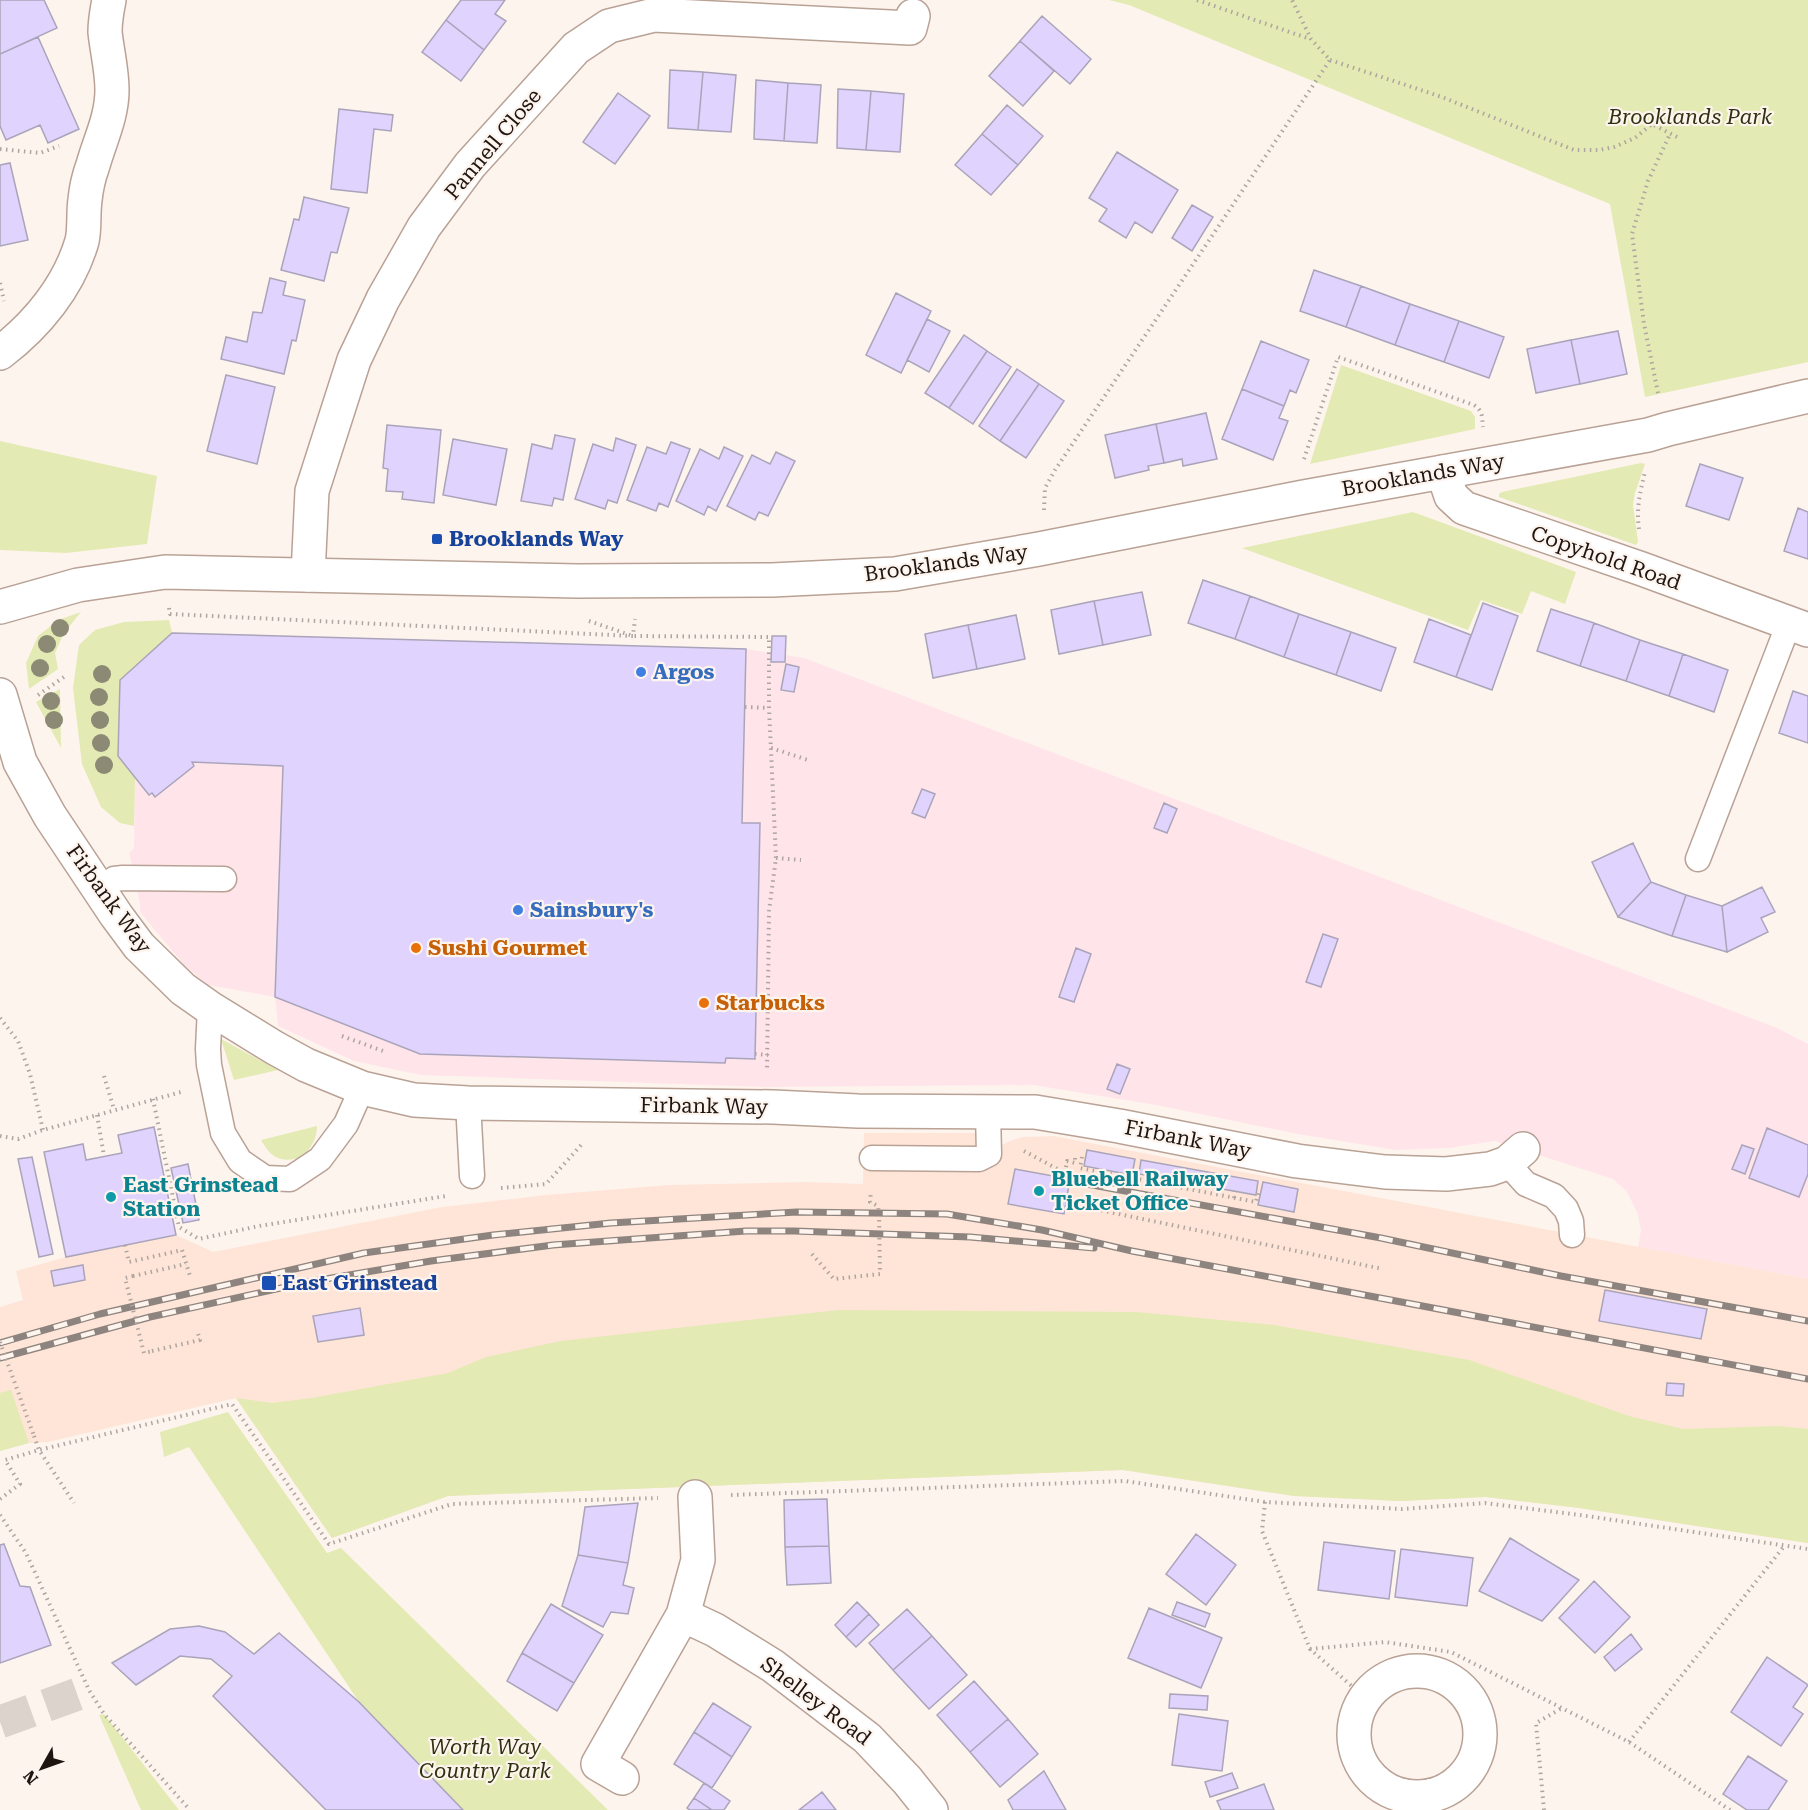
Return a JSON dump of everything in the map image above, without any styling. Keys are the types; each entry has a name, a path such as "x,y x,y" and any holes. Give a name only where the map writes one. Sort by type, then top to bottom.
{"street":[{"path":"0,353 40,315 61,289 74,264 82,239 85,200 93,164 107,126 112,92 105,32 109,0"},
{"name":"Pannell Close","path":"308,575 312,491 354,360 383,299 424,227 470,165 576,48 609,26 654,15 910,28 913,16"},
{"name":"Brooklands Way","path":"0,607 78,585 165,572 577,581 772,580 896,574 1052,547 1304,497 1658,432 1808,396"},
{"name":"Copyhold Road","path":"1443,472 1450,496 1464,508 1642,569 1798,627"},
{"name":"Firbank Way","path":"0,695 10,755 139,946 183,989 210,1008 306,1065 362,1088 414,1101 468,1103 1035,1112 1297,1161 1385,1172 1446,1174 1490,1169 1515,1156"},
{"path":"622,1778 598,1764 683,1615 698,1560 695,1497"},
{"name":"Shelley Road","path":"683,1615 715,1630 773,1666 867,1738 907,1780 931,1810"},
{"path":"1412,1671 1431,1673 1445,1678 1458,1686 1468,1697 1475,1711 1480,1741 1469,1769 1445,1801 1399,1795 1384,1788 1371,1778 1361,1764 1354,1731 1357,1715 1365,1698 1378,1684 1394,1675 1412,1671"}],"lane":[{"name":"Copyhold Road","path":"1698,859 1798,627"},
{"path":"99,888 114,879 123,878 224,879"},
{"path":"210,1008 208,1049 223,1133 240,1161 265,1178 290,1179 320,1159 346,1124 362,1088"},
{"path":"468,1103 472,1176"},
{"path":"872,1158 980,1159 989,1154 988,1112"},
{"path":"1515,1156 1526,1184 1554,1196 1566,1209 1571,1221 1572,1235"}],"path":[{"path":"1197,0 1311,39"},
{"path":"1292,0 1311,39 1330,60 1442,97 1574,150 1599,150 1614,147 1635,138 1652,124 1681,139"},
{"path":"1052,547 1043,507 1045,488 1055,470 1330,60"},
{"path":"1642,569 1636,513 1658,432 1654,380 1632,234 1648,182 1670,134"},
{"path":"0,149 40,153 69,142"},
{"path":"1304,497 1303,463 1338,357 1479,408 1482,414 1484,464"},
{"path":"165,572 170,614 633,636 769,637 769,708 776,858 769,911 767,1080"},
{"path":"577,581 574,616 633,636"},
{"path":"633,636 636,613"},
{"path":"745,707 769,708"},
{"path":"771,748 808,760"},
{"path":"776,858 801,860"},
{"path":"0,1018 18,1041 30,1074 43,1130"},
{"path":"338,1035 392,1054"},
{"path":"755,1054 768,1055"},
{"path":"104,1076 114,1110"},
{"path":"0,1136 18,1139 213,1083"},
{"path":"153,1099 179,1227 199,1239 259,1226 451,1195"},
{"path":"495,1189 546,1184 578,1147 627,1105"},
{"path":"97,1115 104,1156"},
{"path":"1076,1152 1083,1152 1080,1168 1234,1198 1256,1202 1260,1186"},
{"path":"1065,1173 1067,1161 1075,1162 1076,1157 1068,1156"},
{"path":"1234,1198 1235,1191"},
{"path":"812,1254 834,1279 880,1274 878,1206 870,1202"},
{"path":"1066,1203 1383,1269"},
{"path":"125,1245 129,1262 182,1250 190,1276"},
{"path":"186,1264 125,1278 144,1353 200,1340 197,1330"},
{"path":"0,1342 39,1450 74,1503"},
{"path":"0,1499 20,1484 5,1460 232,1404 329,1544 452,1504 1125,1481 1264,1502 1402,1509 1485,1503 1808,1549"},
{"path":"1264,1502 1262,1531 1310,1649 1365,1698"},
{"path":"0,1515 26,1553 89,1690 104,1714 190,1810"},
{"path":"1629,1742 1786,1545"},
{"path":"1310,1649 1385,1642 1451,1652 1629,1742 1730,1810"},
{"path":"1545,1810 1536,1723 1563,1707"}],"shaded area":[{"path":"172,633 746,649 804,658 1777,1028 1808,1044 1808,1279 1638,1247 1641,1230 1637,1212 1627,1192 1613,1179 1495,1141 1449,1148 1396,1150 1298,1134 1156,1105 1033,1085 765,1087 421,1075 354,1061 278,1026 275,997 208,985 185,966 140,912 129,853 134,848 135,777 118,757 120,680"},
{"path":"864,1133 989,1133 994,1150 1022,1137 1053,1136 1808,1279 1808,1543 1579,1508 1486,1497 1400,1501 1294,1496 1123,1470 448,1496 332,1538 236,1398 0,1451 0,1307 23,1300 16,1271 66,1257 176,1235 213,1252 442,1207 546,1195 669,1185 805,1182 863,1184"}],"green space":[{"name":"Brooklands Park","path":"1109,0 1808,0 1808,362 1645,397 1610,204 1129,5"},
{"path":"1341,365 1471,411 1475,417 1475,429 1310,464"},
{"path":"0,441 157,476 147,544 66,553 0,550"},
{"path":"1645,464 1633,505 1638,542 1636,545 1499,497 1502,492"},
{"path":"1413,512 1576,572 1565,604 1531,591 1522,614 1481,600 1468,630 1242,548"},
{"path":"81,612 64,633 55,653 58,669 29,689 26,663 38,636 58,620"},
{"path":"169,620 172,633 120,680 118,756 135,777 134,826 120,823 101,807 82,764 73,688 79,645 95,630 124,622"},
{"path":"60,689 61,748 36,702"},
{"path":"221,1039 278,1070 234,1080"},
{"path":"317,1126 314,1141 310,1147 300,1157 293,1159 275,1157 261,1140"},
{"path":"839,1310 1136,1312 1274,1325 1469,1360 1629,1416 1683,1429 1778,1426 1808,1429 1808,1543 1579,1508 1486,1497 1400,1501 1294,1496 1123,1470 448,1496 332,1538 236,1398 272,1403 312,1398 448,1373 486,1357 561,1341"},
{"path":"11,1390 29,1443 0,1451 0,1393"},
{"name":"Worth Way Country Park","path":"228,1412 327,1553 341,1548 608,1810 463,1810 359,1702 189,1447 164,1457 160,1432"},
{"path":"104,1714 179,1810 141,1810 99,1715"}],"building":[{"path":"0,0 44,0 57,28 0,54"},
{"path":"461,0 505,0 495,14 506,21 484,50 446,20"},
{"path":"1042,16 1091,59 1070,84 1020,41"},
{"path":"446,20 484,50 461,81 422,52"},
{"path":"38,37 79,129 48,143 40,125 6,140 0,126 0,54"},
{"path":"1020,41 1054,71 1023,106 989,76"},
{"path":"670,70 703,72 698,130 668,128"},
{"path":"703,72 736,75 731,132 698,130"},
{"path":"756,80 788,83 784,141 754,139"},
{"path":"788,83 821,85 817,143 784,141"},
{"path":"838,89 871,91 866,150 837,148"},
{"path":"871,91 904,94 900,152 866,150"},
{"path":"618,93 650,116 615,164 583,142"},
{"path":"1007,105 1043,136 1018,165 982,134"},
{"path":"339,109 393,115 391,131 374,129 367,193 331,189"},
{"path":"982,134 1018,165 991,195 955,165"},
{"path":"1117,152 1178,190 1152,233 1135,222 1126,238 1099,221 1107,209 1089,198"},
{"path":"10,163 28,240 0,246 0,165"},
{"path":"304,197 349,208 337,253 331,252 324,281 281,270 294,219 299,220"},
{"path":"1192,205 1213,217 1192,251 1172,238"},
{"path":"1314,270 1361,286 1346,327 1300,311"},
{"path":"270,278 286,282 283,295 305,300 296,341 292,340 284,374 221,359 226,337 247,342 253,312 262,313"},
{"path":"1361,286 1410,304 1395,345 1346,327"},
{"path":"896,293 931,311 901,373 866,355"},
{"path":"1410,304 1459,321 1444,362 1395,345"},
{"path":"927,319 950,331 929,372 907,360"},
{"path":"1459,321 1504,337 1489,378 1444,362"},
{"path":"1618,331 1627,374 1580,384 1571,340"},
{"path":"964,335 987,351 949,408 925,393"},
{"path":"1571,340 1580,384 1536,393 1527,349"},
{"path":"1261,341 1309,360 1296,393 1290,390 1284,406 1242,389"},
{"path":"987,351 1011,367 973,424 949,408"},
{"path":"1017,369 1039,384 1000,441 979,426"},
{"path":"226,375 275,387 257,464 207,451"},
{"path":"1039,384 1064,401 1026,458 1000,441"},
{"path":"1242,389 1284,406 1279,418 1288,421 1273,460 1222,439"},
{"path":"1206,413 1217,459 1183,466 1182,459 1164,463 1156,424"},
{"path":"1156,424 1164,463 1148,466 1149,470 1115,478 1105,435"},
{"path":"387,425 441,430 434,503 402,499 403,492 386,491 388,469 383,468"},
{"path":"555,435 575,439 563,500 554,498 552,506 521,501 532,444 552,449"},
{"path":"616,438 636,445 617,503 608,500 605,509 575,499 593,444 613,451"},
{"path":"453,439 507,449 496,505 443,495"},
{"path":"671,442 690,449 668,507 659,503 656,511 627,500 647,447 666,454"},
{"path":"724,447 743,456 716,511 708,506 704,515 676,501 700,449 719,459"},
{"path":"776,452 795,461 768,516 759,512 755,520 727,506 752,455 770,464"},
{"path":"1700,464 1743,478 1729,520 1686,506"},
{"path":"1798,508 1808,512 1808,559 1784,551"},
{"path":"1203,580 1250,596 1235,639 1188,623"},
{"path":"1142,592 1151,635 1103,645 1094,601"},
{"path":"1250,596 1299,614 1284,657 1235,639"},
{"path":"1094,601 1103,645 1059,654 1051,610"},
{"path":"1483,603 1518,616 1492,690 1456,677"},
{"path":"1551,609 1594,623 1580,666 1537,651"},
{"path":"1299,614 1351,632 1336,675 1284,657"},
{"path":"1016,615 1025,659 977,669 968,625"},
{"path":"1429,619 1471,635 1456,677 1414,662"},
{"path":"1594,623 1640,640 1626,681 1580,666"},
{"path":"968,625 977,669 933,678 925,634"},
{"path":"1351,632 1396,648 1381,691 1336,675"},
{"name":"Sainsbury's","path":"172,633 746,649 742,823 760,823 755,1059 726,1058 725,1063 420,1054 275,997 283,766 192,762 194,766 155,797 152,793 149,795 118,756 120,680"},
{"path":"772,636 786,636 785,662 771,662"},
{"path":"1640,640 1683,654 1669,696 1626,681"},
{"path":"1683,654 1728,670 1714,712 1669,696"},
{"path":"786,664 799,667 794,692 781,690"},
{"path":"1793,691 1808,696 1808,743 1779,733"},
{"path":"922,789 935,794 925,818 912,813"},
{"path":"1164,803 1177,809 1167,833 1154,828"},
{"path":"1633,843 1651,882 1618,917 1592,862"},
{"path":"1651,882 1686,895 1672,936 1618,917"},
{"path":"1762,887 1775,912 1761,918 1768,932 1727,952 1722,906"},
{"path":"1686,895 1722,906 1727,952 1672,936"},
{"path":"1323,934 1338,939 1321,987 1306,982"},
{"path":"1076,948 1091,954 1074,1002 1059,997"},
{"path":"1117,1064 1130,1069 1120,1094 1107,1089"},
{"name":"East Grinstead Station","path":"154,1127 176,1235 66,1257 44,1152 83,1144 86,1160 122,1153 118,1135"},
{"path":"1767,1128 1808,1145 1808,1174 1799,1197 1749,1178"},
{"path":"1742,1145 1754,1149 1745,1174 1732,1169"},
{"path":"1087,1150 1135,1159 1132,1175 1084,1166"},
{"path":"32,1157 53,1254 39,1257 18,1159"},
{"path":"1141,1160 1258,1181 1256,1195 1139,1174"},
{"path":"188,1164 199,1220 183,1223 171,1168"},
{"name":"Bluebell Railway Ticket Office","path":"1015,1169 1070,1179 1064,1214 1008,1204"},
{"path":"1263,1182 1298,1189 1294,1212 1258,1205"},
{"path":"83,1265 85,1280 54,1286 51,1271"},
{"path":"1605,1290 1707,1309 1701,1339 1599,1321"},
{"path":"360,1308 364,1335 318,1342 313,1316"},
{"path":"1667,1383 1684,1384 1683,1396 1666,1395"},
{"path":"827,1499 829,1546 785,1547 784,1500"},
{"path":"638,1503 628,1563 578,1555 585,1507"},
{"path":"1196,1534 1236,1565 1206,1605 1166,1574"},
{"path":"1510,1538 1579,1580 1542,1621 1479,1591"},
{"path":"1324,1542 1395,1551 1389,1599 1318,1590"},
{"path":"4,1544 20,1586 30,1587 51,1645 0,1663 0,1545"},
{"path":"829,1546 831,1583 787,1585 785,1547"},
{"path":"1401,1549 1473,1558 1467,1606 1395,1597"},
{"path":"578,1555 628,1563 623,1585 634,1588 628,1614 611,1612 603,1627 562,1606"},
{"path":"1594,1581 1630,1617 1595,1653 1559,1618"},
{"path":"857,1602 869,1614 846,1637 835,1625"},
{"path":"1177,1602 1210,1614 1205,1627 1172,1615"},
{"path":"551,1604 603,1635 574,1683 522,1653"},
{"path":"1149,1608 1222,1638 1201,1688 1128,1658"},
{"path":"907,1609 932,1636 893,1670 869,1643"},
{"path":"869,1614 879,1625 856,1647 846,1637"},
{"path":"199,1626 225,1632 254,1654 279,1633 359,1702 463,1810 326,1810 213,1696 232,1676 211,1659 180,1656 136,1685 112,1663 170,1629"},
{"path":"1631,1634 1642,1649 1615,1671 1604,1657"},
{"path":"932,1636 967,1675 929,1709 893,1670"},
{"path":"522,1653 574,1683 557,1711 507,1681"},
{"path":"1767,1657 1808,1685 1793,1707 1803,1714 1781,1746 1731,1712"},
{"path":"974,1681 1008,1719 970,1752 937,1715"},
{"path":"1170,1694 1208,1696 1207,1710 1169,1708"},
{"path":"713,1703 751,1727 732,1757 694,1732"},
{"path":"1179,1714 1228,1721 1222,1771 1172,1765"},
{"path":"1008,1719 1038,1754 1000,1787 970,1752"},
{"path":"694,1732 732,1757 712,1788 674,1764"},
{"path":"1748,1756 1787,1781 1768,1810 1747,1810 1723,1794"},
{"path":"1044,1771 1066,1810 1013,1810 1008,1800"},
{"path":"1232,1773 1238,1788 1210,1797 1205,1782"},
{"path":"704,1783 730,1801 724,1810 712,1810 694,1798"},
{"path":"1264,1784 1274,1810 1221,1810 1217,1801"},
{"path":"822,1792 836,1810 799,1810"},
{"path":"694,1798 712,1810 687,1808"}],"tunnel":[{"path":"0,1722 89,1690"}],"railway":[{"path":"1076,1182 1381,1238 1561,1276 1808,1321"},
{"path":"0,1343 100,1314 364,1253 493,1235 611,1223 797,1212 947,1214 1042,1230 1132,1251 1808,1379"},
{"path":"0,1358 150,1317 308,1282 431,1261 553,1245 746,1231 794,1231 970,1237 1094,1248"}],"place":[{"name":"Brooklands Way","path":"437,539"},
{"name":"Argos","path":"641,672"},
{"name":"Sainsbury's","path":"518,910"},
{"name":"Sushi Gourmet","path":"416,948"},
{"name":"Starbucks","path":"704,1003"},
{"name":"Bluebell Railway Ticket Office","path":"1039,1191"},
{"name":"East Grinstead Station","path":"111,1197"},
{"name":"East Grinstead","path":"269,1283"}]}
